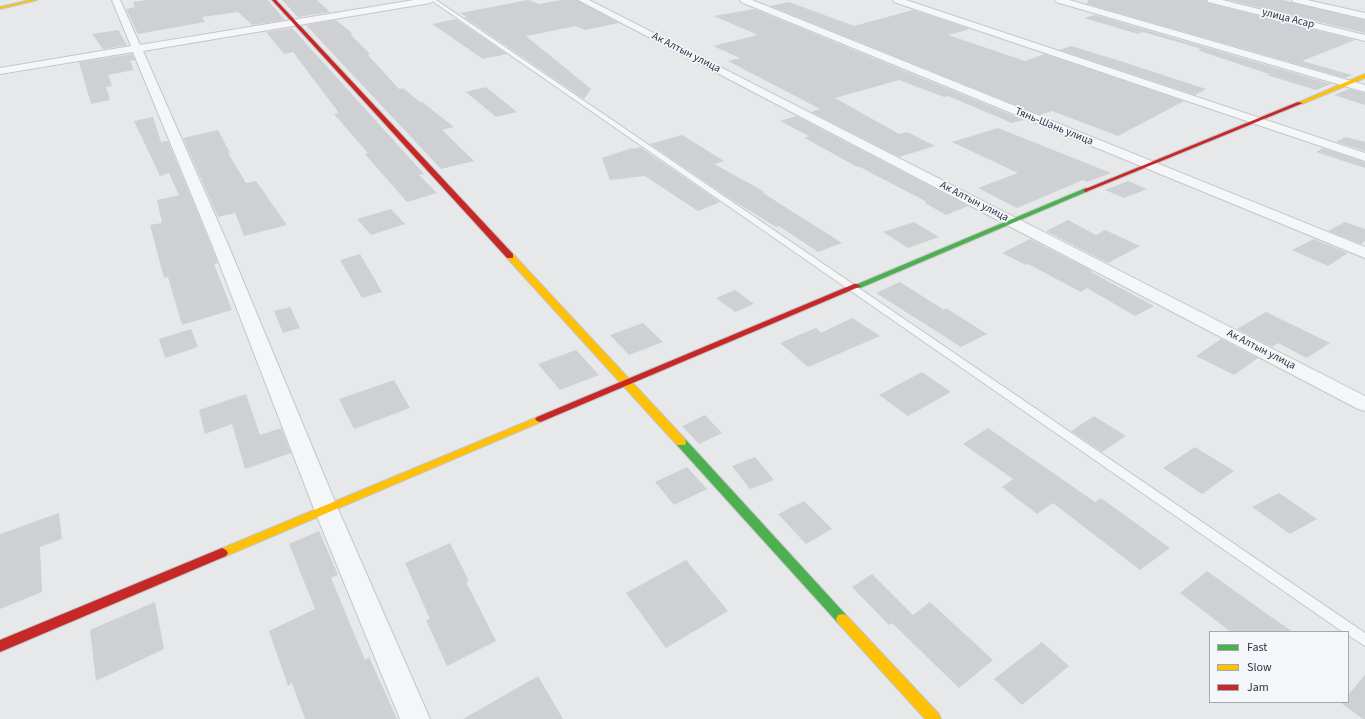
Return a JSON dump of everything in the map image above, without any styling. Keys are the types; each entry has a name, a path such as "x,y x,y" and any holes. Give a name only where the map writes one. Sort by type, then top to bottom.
{"street":[{"path":"0,3 13,0"},
{"path":"0,8 35,0"},
{"path":"116,0 221,247 326,509 415,719"},
{"path":"274,0 934,719"},
{"path":"0,71 430,0"},
{"name":"Ак Алтын улица","path":"582,0 1365,404"},
{"name":"Тянь-Шань улица","path":"744,0 1365,253"},
{"path":"897,0 1365,157"},
{"path":"1059,0 1365,89"},
{"name":"улица Асар","path":"1212,0 1365,38"},
{"path":"1296,0 1365,16"},
{"path":"0,646 1011,221 1365,76"}],"lane":[{"path":"434,0 1365,640"}],"building":[{"path":"148,0 268,0 285,20 252,25 238,12 202,17 205,22 138,34 126,9 135,7 133,2"},
{"path":"282,0 317,0 330,12 298,17"},
{"path":"528,0 539,4 561,0 577,0 619,23 585,30 576,26 526,36 591,89 584,99 460,13"},
{"path":"1088,0 1206,0 1208,3 1355,40 1302,61 1352,75 1345,78 1087,4"},
{"path":"1228,0 1283,0 1365,20 1365,33"},
{"path":"789,2 854,26 913,10 970,29 948,35 1025,61 1045,54 1184,101 1118,136 1052,111 1040,115 770,6"},
{"path":"754,9 1024,120 1012,123 948,96 944,97 899,80 835,98 899,134 907,132 935,146 899,157 811,112 820,109 728,61 740,58 713,46 758,35 714,16"},
{"path":"1095,15 1331,84 1316,90 1267,75 1269,74 1197,50 1202,49 1143,32 1138,34 1084,18"},
{"path":"456,19 507,54 483,59 432,24"},
{"path":"336,20 353,34 350,34 370,54 368,55 399,89 403,88 454,127 442,130 474,161 441,169 306,25"},
{"path":"292,28 424,174 419,175 437,193 407,202 365,154 368,153 334,114 339,113 293,52 284,54 266,32"},
{"path":"118,30 127,45 103,49 92,34"},
{"path":"1071,46 1206,89 1195,95 1059,50"},
{"path":"132,54 135,60 130,61 134,70 108,75 112,86 106,87 110,100 91,104 79,62"},
{"path":"486,87 517,112 496,117 466,92"},
{"path":"1349,89 1365,93 1365,105 1334,95"},
{"path":"796,116 968,206 946,215 925,203 927,202 858,166 857,167 805,138 809,136 780,121"},
{"path":"153,117 161,142 168,141 212,248 218,263 214,264 232,310 182,325 168,277 164,278 150,225 162,223 157,200 179,195 169,173 160,176 134,121"},
{"path":"998,128 1111,173 1087,182 1083,180 1017,208 978,188 1018,173 952,142"},
{"path":"218,130 230,153 228,153 246,183 256,181 287,225 244,236 235,213 218,217 183,138"},
{"path":"682,135 724,161 714,164 765,192 763,193 842,243 818,252 779,226 776,227 729,198 650,144"},
{"path":"1346,137 1365,142 1365,151 1336,142"},
{"path":"640,147 720,202 698,211 645,176 610,180 602,158 632,148 634,149"},
{"path":"1323,148 1365,162 1365,168 1316,152"},
{"path":"1128,181 1147,189 1124,198 1105,190"},
{"path":"391,209 405,224 371,235 357,219"},
{"path":"1068,220 1096,235 1105,230 1140,246 1108,263 1046,231"},
{"path":"914,222 939,237 908,248 883,232"},
{"path":"1345,222 1365,229 1365,241 1361,244 1328,231"},
{"path":"1030,239 1092,271 1091,272 1154,306 1135,316 1087,288 1081,292 1028,264 1026,265 1002,253"},
{"path":"1314,239 1348,253 1328,266 1292,250"},
{"path":"360,254 382,292 362,298 340,260"},
{"path":"900,282 944,310 946,308 987,334 961,347 876,293"},
{"path":"735,290 754,304 735,312 716,298"},
{"path":"290,307 300,328 283,333 274,311"},
{"path":"1266,312 1330,343 1307,358 1278,343 1272,347 1237,329"},
{"path":"852,318 880,336 808,367 780,343 816,328 821,333"},
{"path":"643,323 663,342 629,355 610,335"},
{"path":"191,329 198,347 165,358 159,339"},
{"path":"1221,339 1258,358 1234,375 1196,356"},
{"path":"576,350 599,375 560,390 538,364"},
{"path":"922,372 951,392 908,416 879,395"},
{"path":"394,380 410,408 354,429 339,399"},
{"path":"246,394 260,435 281,428 291,453 245,469 232,424 205,434 199,410"},
{"path":"705,415 722,433 699,444 682,426"},
{"path":"1094,416 1126,436 1102,452 1071,431"},
{"path":"988,428 1095,502 1101,498 1170,548 1140,570 1053,503 1037,514 1002,487 1013,479 963,444"},
{"path":"1195,447 1234,471 1202,494 1163,468"},
{"path":"755,457 774,480 750,489 732,466"},
{"path":"687,467 707,489 674,505 655,482"},
{"path":"1279,493 1317,519 1290,534 1252,507"},
{"path":"804,501 832,529 806,544 778,514"},
{"path":"59,513 62,539 40,547 42,592 0,609 0,534"},
{"path":"319,531 338,575 331,578 365,660 369,657 397,719 305,719 292,683 288,686 269,631 315,609 289,544"},
{"path":"450,543 469,581 466,582 496,641 447,666 426,620 430,619 405,563"},
{"path":"686,560 728,611 666,648 626,593"},
{"path":"1207,571 1292,631 1230,631 1180,593"},
{"path":"872,574 913,615 930,602 993,660 959,688 892,623 889,625 852,587"},
{"path":"155,602 164,649 96,681 90,630"},
{"path":"1042,642 1069,666 1022,705 994,679"},
{"path":"1365,675 1365,719 1341,703 1349,703 1349,694"},
{"path":"538,676 563,719 463,719"}],"traffic: fast":[{"path":"857,286 1086,190"},
{"path":"681,442 842,619"}],"traffic: slow":[{"path":"0,8 35,0"},
{"path":"1300,103 1365,76"},
{"path":"510,256 681,442"},
{"path":"222,553 540,419"},
{"path":"842,619 934,719"}],"traffic: jam":[{"path":"274,0 510,256"},
{"path":"1086,190 1300,103"},
{"path":"540,419 857,286"},
{"path":"0,646 222,553"}]}
